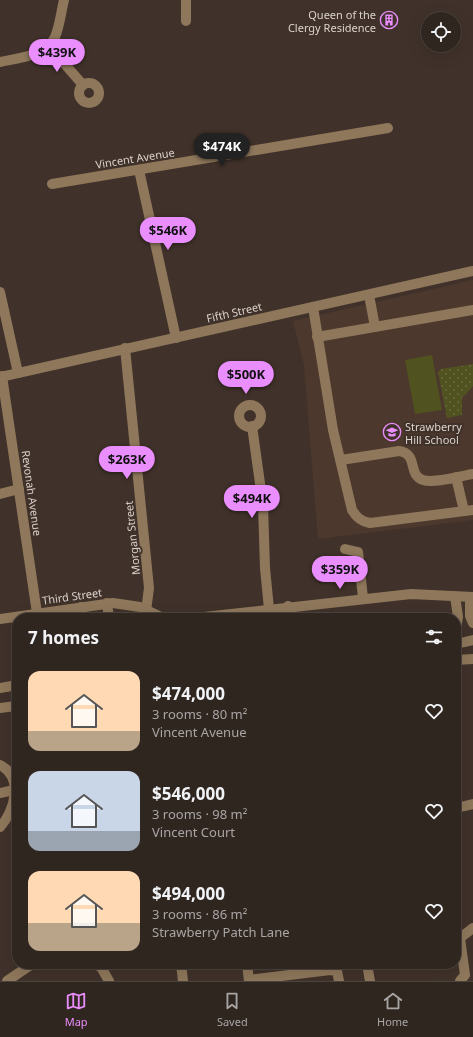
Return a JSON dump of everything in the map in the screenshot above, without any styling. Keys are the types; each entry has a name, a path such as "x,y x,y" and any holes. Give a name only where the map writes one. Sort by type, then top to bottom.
{"street":[{"path":"0,62 35,53 49,46 56,36 64,0"},
{"path":"186,0 186,21"},
{"path":"49,46 83,85"},
{"name":"Vincent Avenue","path":"52,184 388,128"},
{"path":"139,170 176,338"},
{"name":"Fifth Street","path":"1,377 125,348 473,272"},
{"path":"0,292 18,373"},
{"path":"369,295 375,327"},
{"path":"313,307 333,430 352,510 362,521 380,522 468,511 456,477"},
{"path":"317,337 473,310"},
{"name":"Morgan Street","path":"125,348 149,588 146,611"},
{"name":"Revonah Avenue","path":"1,377 19,489 35,613"},
{"path":"252,426 262,500 265,568 269,608"},
{"path":"341,460 399,451 411,457 414,472 417,477 428,482 473,474"},
{"path":"0,494 19,489"},
{"path":"345,549 358,552 363,598"},
{"path":"236,613 269,608 411,594 471,597 470,616 473,623"},
{"path":"454,596 457,613"},
{"path":"107,603 108,613"},
{"name":"Third Street","path":"46,613 107,603 130,604 146,611"},
{"path":"288,606 289,613"},
{"path":"81,607 82,613"},
{"path":"146,611 151,613"},
{"name":"Third Street","path":"0,619 12,618"},
{"path":"461,643 473,640"},
{"path":"461,660 473,659"},
{"path":"0,688 12,686"},
{"path":"0,708 12,706"},
{"path":"0,765 7,769 12,780"},
{"path":"0,793 12,790"},
{"path":"461,807 473,804"},
{"path":"0,812 12,808"},
{"path":"0,826 12,808"},
{"path":"461,937 473,928"},
{"path":"461,957 466,977"},
{"path":"7,981 25,969"},
{"path":"102,969 109,981"},
{"path":"182,969 183,981"},
{"path":"248,969 249,981 330,970 336,970 339,981"},
{"path":"368,969 370,981"}],"shaded area":[{"name":"Strawberry Hill School","path":"473,280 473,520 318,539 304,365 293,321"}],"green space":[{"path":"432,355 442,410 415,414 405,360"},
{"path":"473,364 473,386 462,398 462,415 447,418 438,372 441,369"}],"place":[{"name":"Queen of the Clergy Residence","path":"389,20"},
{"name":"Strawberry Hill School","path":"392,432"}]}
